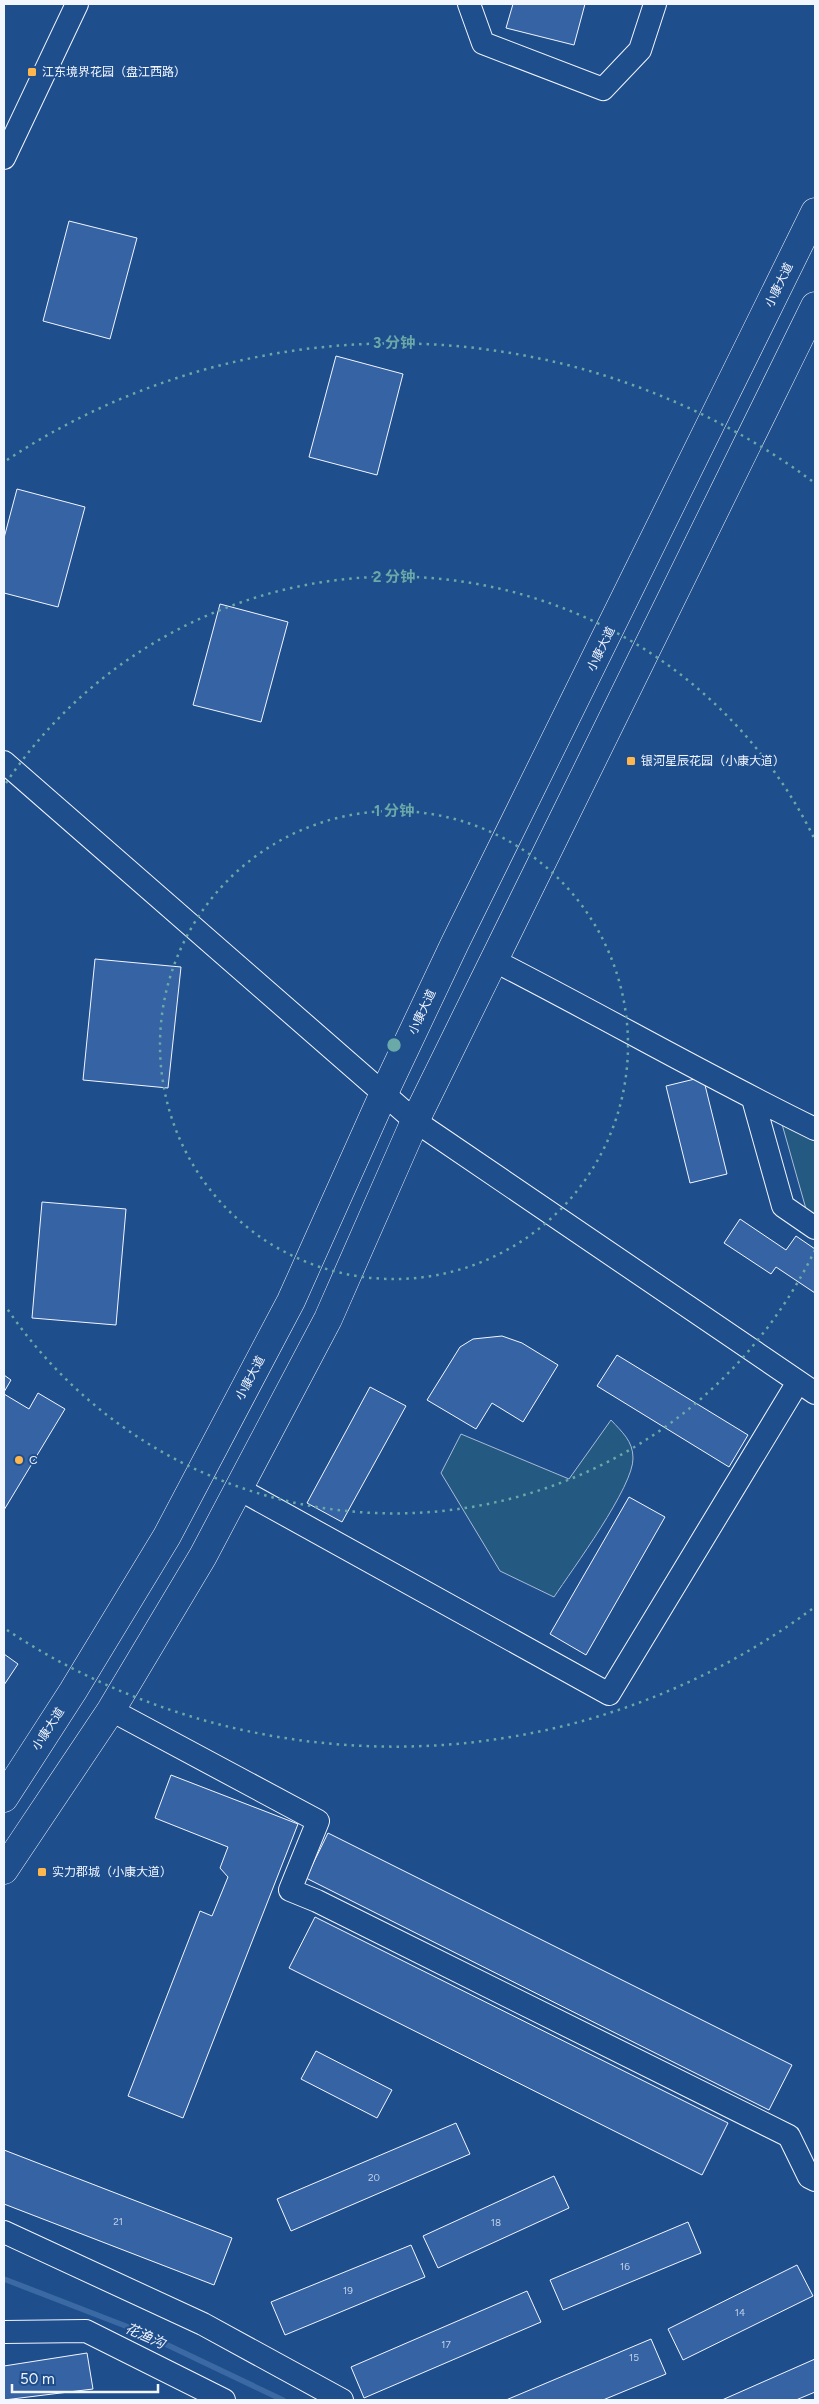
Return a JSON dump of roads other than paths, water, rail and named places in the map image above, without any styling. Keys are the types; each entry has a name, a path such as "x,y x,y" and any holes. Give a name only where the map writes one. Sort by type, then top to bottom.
{"main road":[{"name":"小康大道","path":"4,1798 73,1691 167,1536 291,1301 384,1093 815,212"},
{"path":"4,1870 111,1710 203,1556 328,1319 415,1121 815,306"}],"street":[{"path":"4,158 77,4"},
{"path":"469,4 483,43 603,90 640,50 655,4"},
{"path":"4,762 415,1121 807,1387 608,1694 239,1490"},
{"path":"493,960 588,1008 753,1099 815,1129"},
{"path":"753,1099 783,1206 815,1228"},
{"path":"111,1710 318,1821 290,1890 317,1900 789,2136 809,2178 815,2180"},
{"path":"4,2232 203,2324 342,2400"},
{"path":"5,2327 86,2331 224,2400"}],"waterway":[{"name":"花渔沟","path":"4,2279 136,2330 283,2400"}],"place":[{"name":"江东境界花园（盘江西路）","path":"32,72"},
{"name":"银河星辰花园（小康大道）","path":"631,761"},
{"name":"C","path":"19,1460"},
{"name":"实力郡城（小康大道）","path":"42,1872"}]}
